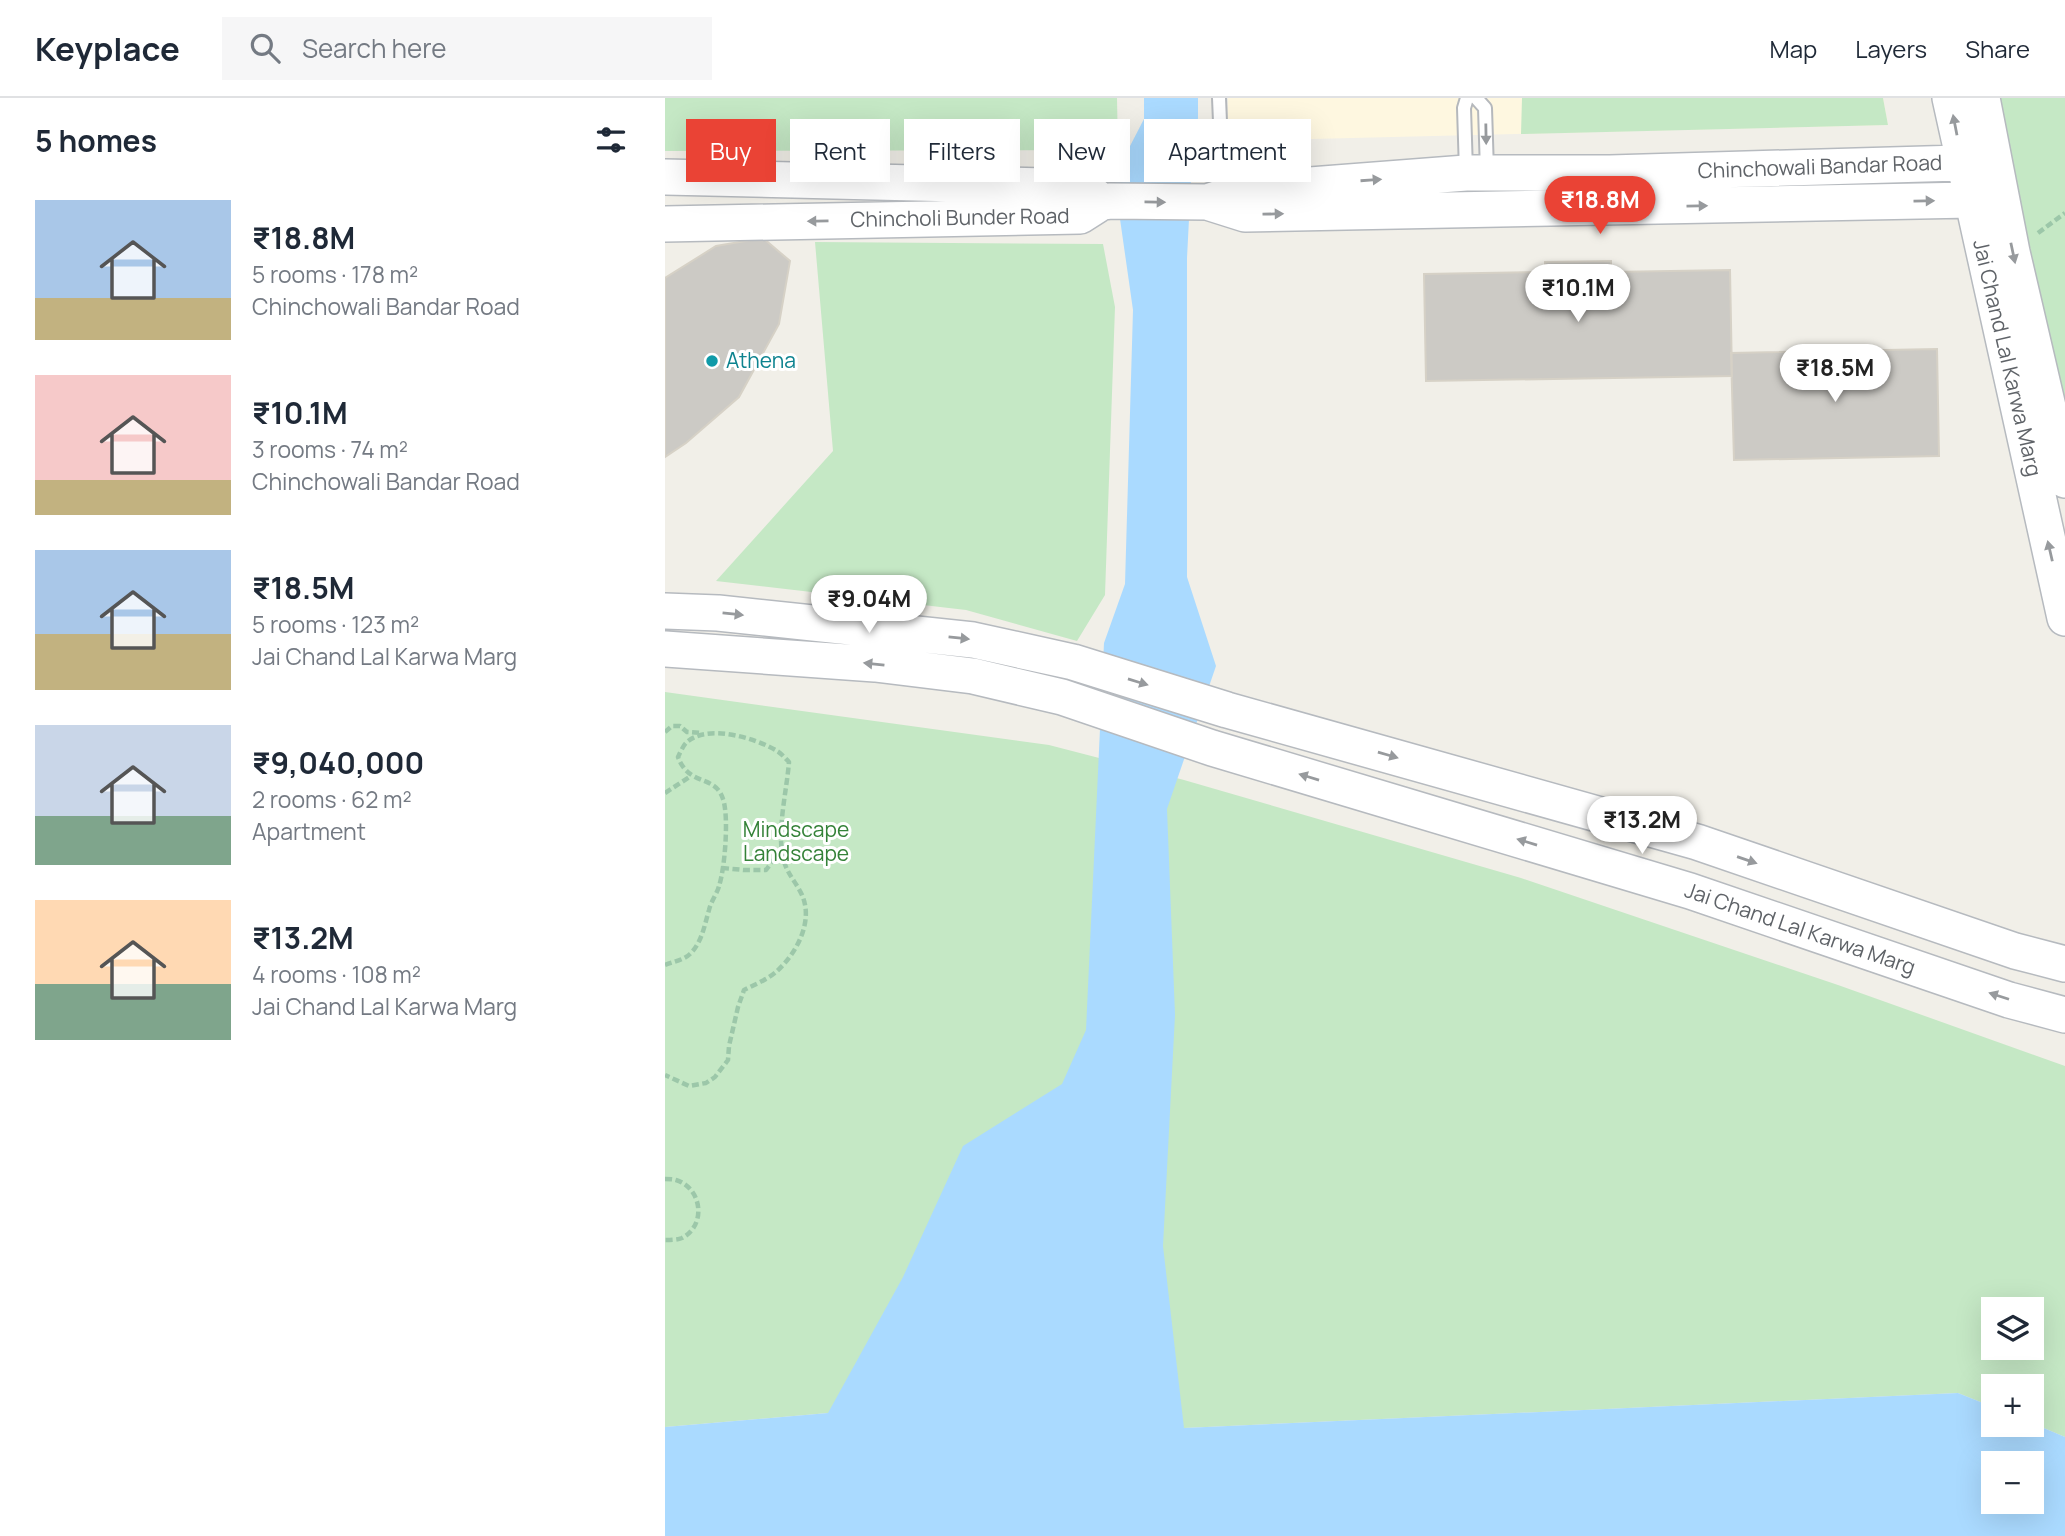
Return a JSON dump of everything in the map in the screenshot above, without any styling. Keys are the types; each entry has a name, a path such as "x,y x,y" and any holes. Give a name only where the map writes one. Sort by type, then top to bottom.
{"street":[{"name":"Jai Chand Lal Karwa Marg","path":"1950,98 1982,180 2065,480"},
{"name":"Jai Chand Lal Karwa Marg","path":"1982,98 1982,180 2065,618"},
{"name":"Chincholi Bunder Road","path":"665,177 1084,187 1107,202 1080,216 665,224"},
{"path":"1107,202 1213,202 1245,214 1477,192 1982,180"},
{"path":"665,611 717,613 973,640 1073,662 1227,710 1697,842 2002,947 2065,964"},
{"name":"Jai Chand Lal Karwa Marg","path":"665,649 875,664 973,676 1062,697 1212,748 1690,891 2009,1000 2065,1015"}],"lane":[{"path":"1213,202 1219,98"},
{"path":"1467,98 1464,108 1477,192"},
{"path":"1476,98 1485,108 1477,192"}],"path":[{"path":"665,732 672,726 680,726 687,732 728,734 777,751 789,762 781,849 785,868 804,899 805,921 803,935 795,950 776,973 744,990 729,1046 728,1060 715,1077 706,1083 689,1086 665,1075"},
{"path":"665,965 688,956 704,934 714,895 719,887 726,815 723,797 712,784 691,776 683,769 678,757 687,743 704,733"},
{"path":"665,793 691,776"},
{"path":"722,868 766,870 781,849"},
{"path":"665,1179 678,1180 693,1193 700,1209 695,1227 680,1239 665,1240"}],"shaded area":[{"path":"1228,98 1883,98 1888,125 1311,139 1311,119 1228,119"}],"green space":[{"path":"665,98 1117,98 1117,119 1034,119 1034,150 1020,150 1020,119 904,119 904,150 890,151 890,119 790,119 790,151 776,151 776,119 686,119 686,151 665,151"},
{"path":"1522,98 1883,98 1888,125 1521,134"},
{"path":"1993,98 2065,98 2065,442"},
{"path":"815,242 1103,244 1115,307 1105,595 1077,641 966,610 716,581 833,451"},
{"name":"Mindscape Landscape","path":"665,692 1049,745 1184,780 1521,878 1838,985 2065,1066 2065,1437 2044,1428 2044,1374 1981,1374 1981,1402 1958,1393 1184,1428 828,1413 665,1427"}],"water":[{"path":"1144,98 1198,98 1198,118 1144,119"},
{"path":"1144,119 1144,182 1191,182 1187,258 1187,577 1216,666 1167,809 1175,1015 1163,1246 1184,1428 1958,1393 1981,1402 1981,1437 2044,1437 2044,1428 2065,1437 2065,1536 665,1536 665,1427 828,1413 903,1277 963,1146 1062,1084 1086,1030 1104,643 1125,584 1133,310 1115,182 1130,182 1130,146"}],"building":[{"name":"Athena","path":"763,238 790,261 779,324 739,397 686,443 665,457 665,278 716,246"},
{"path":"1611,261 1611,272 1730,270 1732,376 1426,381 1424,274 1545,272 1545,262"},
{"path":"1937,349 1939,456 1734,460 1731,353"}],"place":[{"name":"Athena","path":"712,361"}]}
